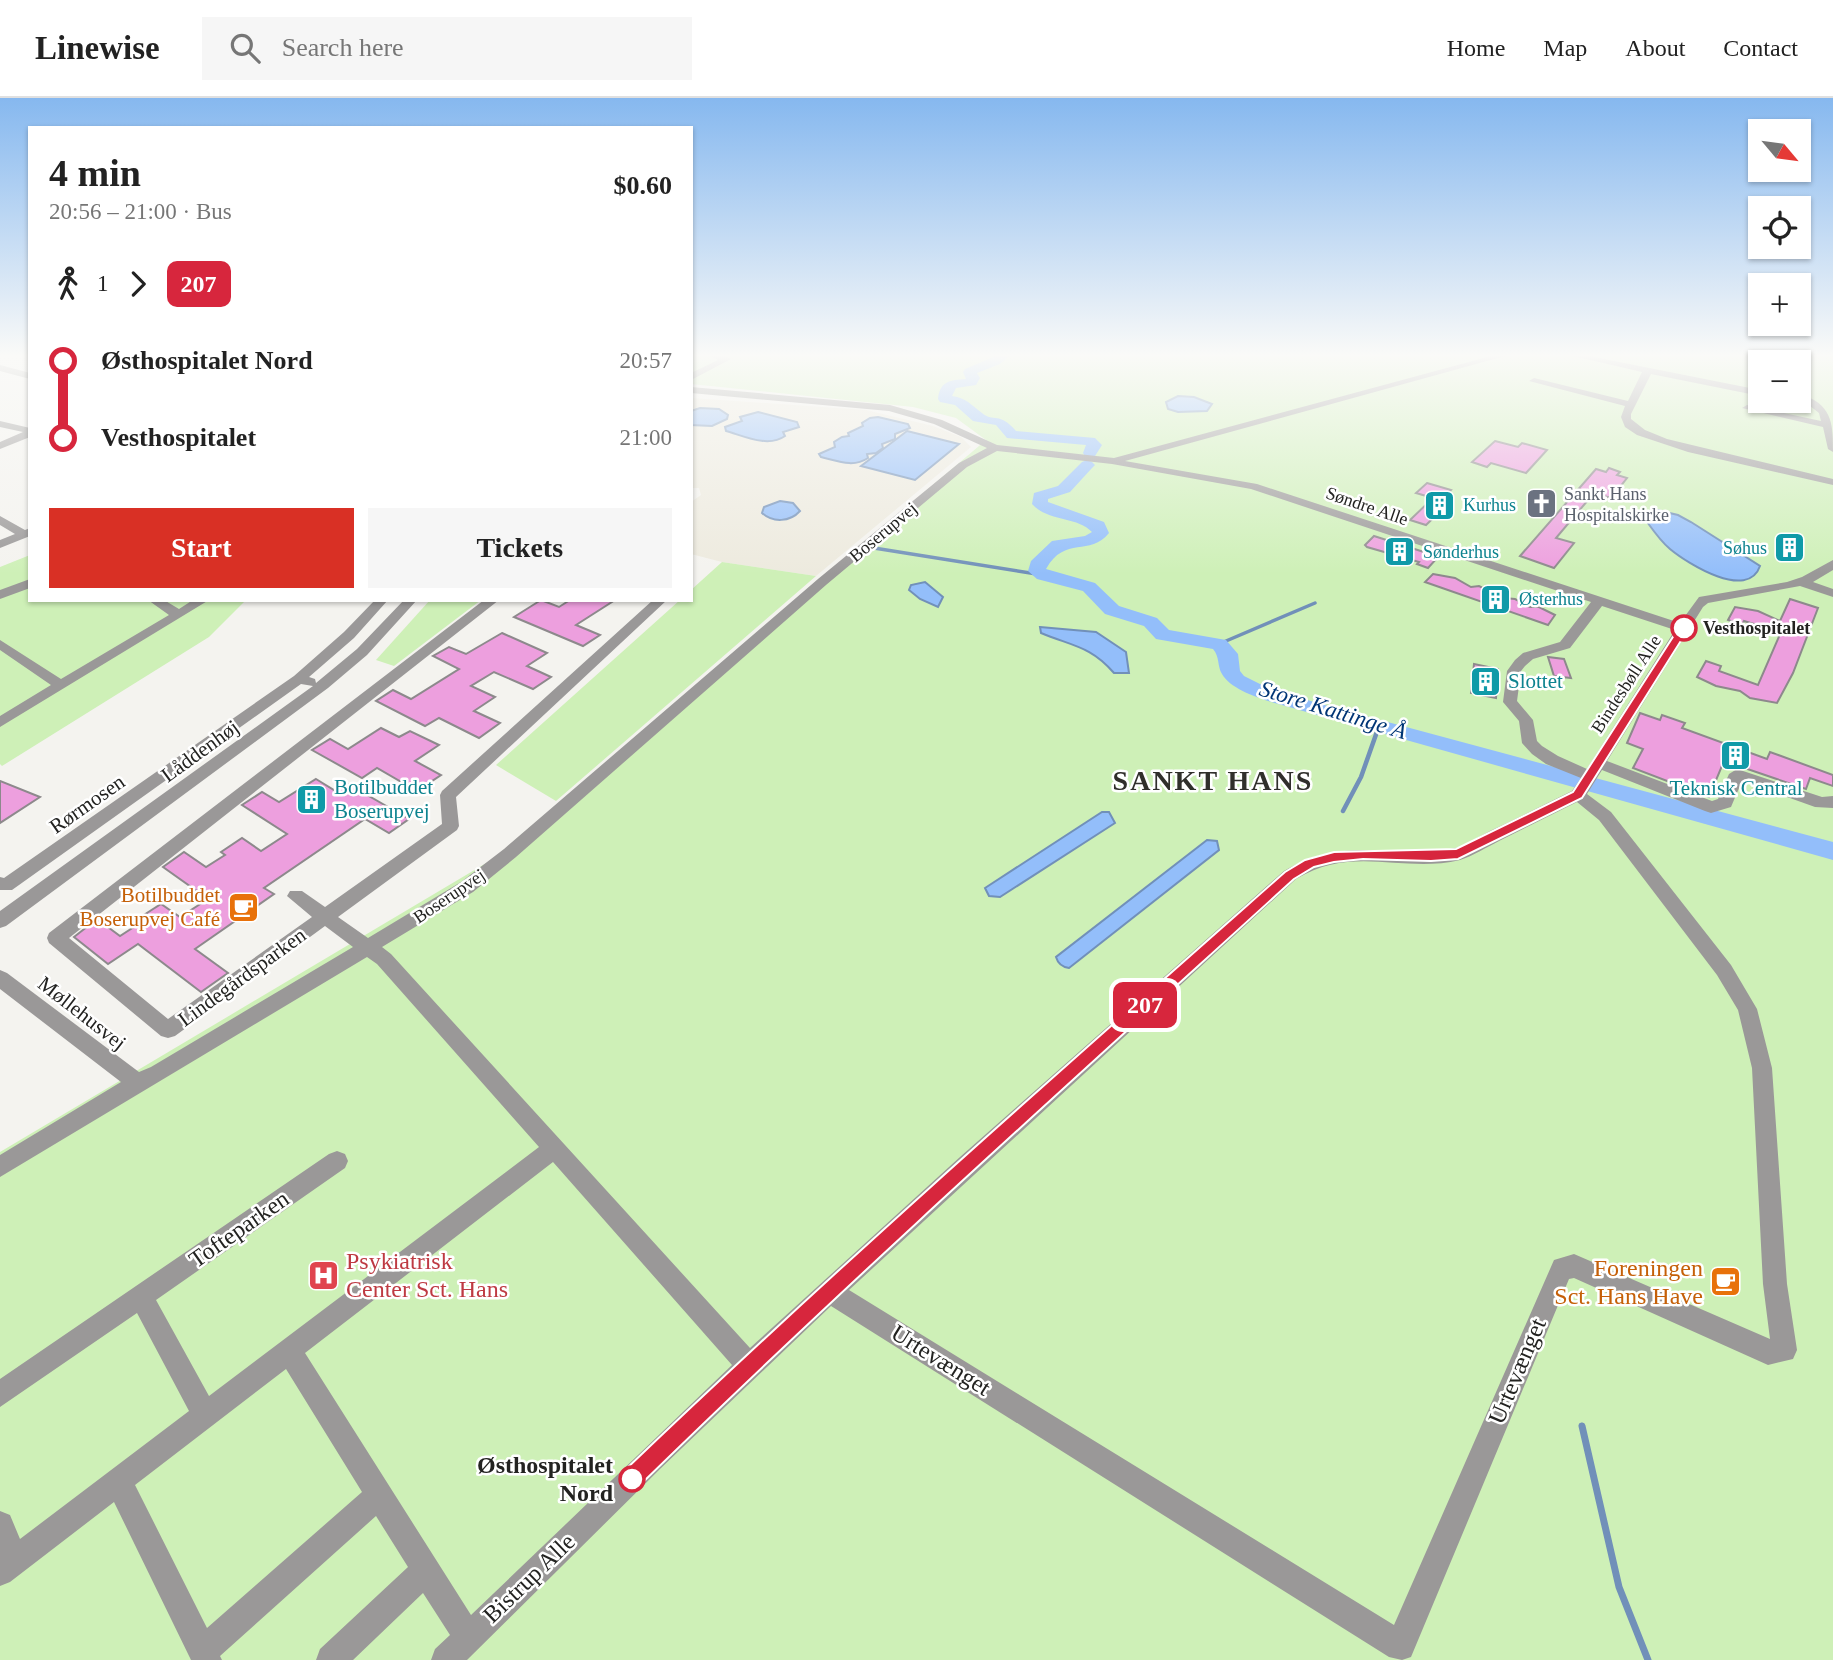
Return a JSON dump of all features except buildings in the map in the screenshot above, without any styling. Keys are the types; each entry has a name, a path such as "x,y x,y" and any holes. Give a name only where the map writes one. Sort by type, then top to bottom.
{"street":[{"path":"953,429 995,448 1114,461 1232,429"},
{"path":"1637,429 1656,438 1833,482"},
{"path":"1830,429 1833,449"},
{"path":"0,446 28,433"},
{"name":"Boserupvej","path":"0,1167 137,1082 158,1073 467,887 510,853 822,582 963,465 995,448"},
{"name":"Søndre Alle","path":"1114,461 1124,465 1253,486 1684,629"},
{"path":"0,520 27,533"},
{"path":"0,544 27,533"},
{"name":"Bindesbøll Alle","path":"1833,564 1823,574 1801,583 1704,600 1692,611 1684,629 1588,778 1711,807 1725,803 1737,774 1821,803 1833,802"},
{"path":"1801,583 1833,593"},
{"path":"0,595 28,584"},
{"path":"157,602 179,615"},
{"path":"0,722 200,602"},
{"name":"Rørmosen","path":"0,883 6,885 299,679 349,635 380,602"},
{"name":"Låddenhøj","path":"0,921 323,685 362,652 409,602"},
{"name":"Lindegårdsparken","path":"490,602 56,938 168,1030 451,827 448,795 659,602"},
{"path":"1588,778 1537,750 1530,743 1526,720 1510,702 1514,671 1520,663 1528,656 1565,645 1598,602"},
{"path":"0,644 61,685"},
{"path":"299,679 323,685"},
{"name":"Bistrup Alle","path":"446,1660 749,1364 1290,875 1310,863 1334,857 1363,854 1431,857 1458,854 1588,778"},
{"name":"Urtevænget","path":"829,1291 1400,1646 1562,1268 1574,1266 1768,1352 1784,1350 1775,1284 1762,1068 1747,1009 1724,970 1605,816 1588,778"},
{"path":"296,896 370,947 749,1364"},
{"name":"Møllehusvej","path":"0,978 137,1082"},
{"path":"0,1525 7,1567 554,1148"},
{"name":"Tofteparken","path":"0,1394 337,1161"},
{"path":"141,1296 206,1416"},
{"path":"290,1352 468,1638"},
{"path":"119,1482 205,1656 379,1495"},
{"path":"331,1660 426,1570"}],"shaded area":[{"path":"693,429 940,429 961,437 971,447 816,576 722,562 693,555 693,501 701,495 699,488 693,488"}],"green space":[{"path":"971,429 1833,429 1833,1660 0,1660 0,1152 493,859 986,440"},
{"path":"28,556 28,602 244,602 209,637 2,766 0,567"},
{"path":"722,562 816,576 556,801 496,765 678,602 693,602 693,588"},
{"path":"428,602 478,602 394,666 376,660"}],"water":[{"path":"725,429 793,429 783,432 785,436 771,441 756,440"},
{"path":"857,429 908,429 895,434 895,439 882,444 883,448 876,453 867,454 868,458 857,463 821,457 819,454 835,447 834,442 849,436 848,433"},
{"path":"907,431 959,444 915,480 861,466"},
{"path":"780,501 793,503 800,511 781,520 762,513 764,507"},
{"path":"1657,510 1678,515 1691,522 1760,566 1753,576 1743,580 1731,580 1690,563 1666,545 1642,515"},
{"path":"925,582 943,597 938,607 920,599 909,590 911,585"},
{"path":"1040,627 1096,632 1126,652 1129,673 1114,673 1089,652 1041,633"},
{"path":"1102,812 1109,812 1115,823 1000,897 989,896 985,888"},
{"path":"1207,840 1217,841 1219,850 1069,968 1059,963 1056,957"}],"waterway":[{"name":"Store Kattinge Å","path":"1007,429 1012,435 1090,441 1095,445 1090,453"},
{"name":"Store Kattinge Å","path":"1087,465 1064,489 1040,496 1040,504 1053,512 1098,526 1101,533 1085,541 1058,545 1037,565 1037,571 1089,587 1112,610 1124,616 1150,622 1163,635 1219,644 1228,654 1230,672 1237,680 1257,690 1310,707 1833,851"},
{"path":"874,548 1043,575"},
{"path":"1219,644 1315,603"},
{"path":"1343,811 1361,777 1379,726"},
{"path":"1582,1426 1619,1587 1648,1660"}],"bus line":[{"name":"207","path":"632,1479 749,1364 919,1207 1290,875 1310,863 1334,857 1363,854 1431,857 1458,854 1578,795 1684,628"}],"place":[{"name":"Sankt Hans Hospitalskirke","path":"1541,504"},
{"name":"Kurhus","path":"1440,505"},
{"name":"Søhus","path":"1790,548"},
{"name":"Sønderhus","path":"1400,552"},
{"name":"Østerhus","path":"1496,599"},
{"name":"Vesthospitalet","path":"1684,628"},
{"name":"Slottet","path":"1485,681"},
{"name":"Teknisk Central","path":"1736,756"},
{"name":"Botilbuddet Boserupvej","path":"311,799"},
{"name":"Botilbuddet Boserupvej Café","path":"243,907"},
{"name":"Psykiatrisk Center Sct. Hans","path":"323,1275"},
{"name":"Foreningen Sct. Hans Have","path":"1726,1282"},
{"name":"Østhospitalet Nord","path":"632,1479"}],"district":[{"name":"SANKT HANS","path":"1213,780"}]}
